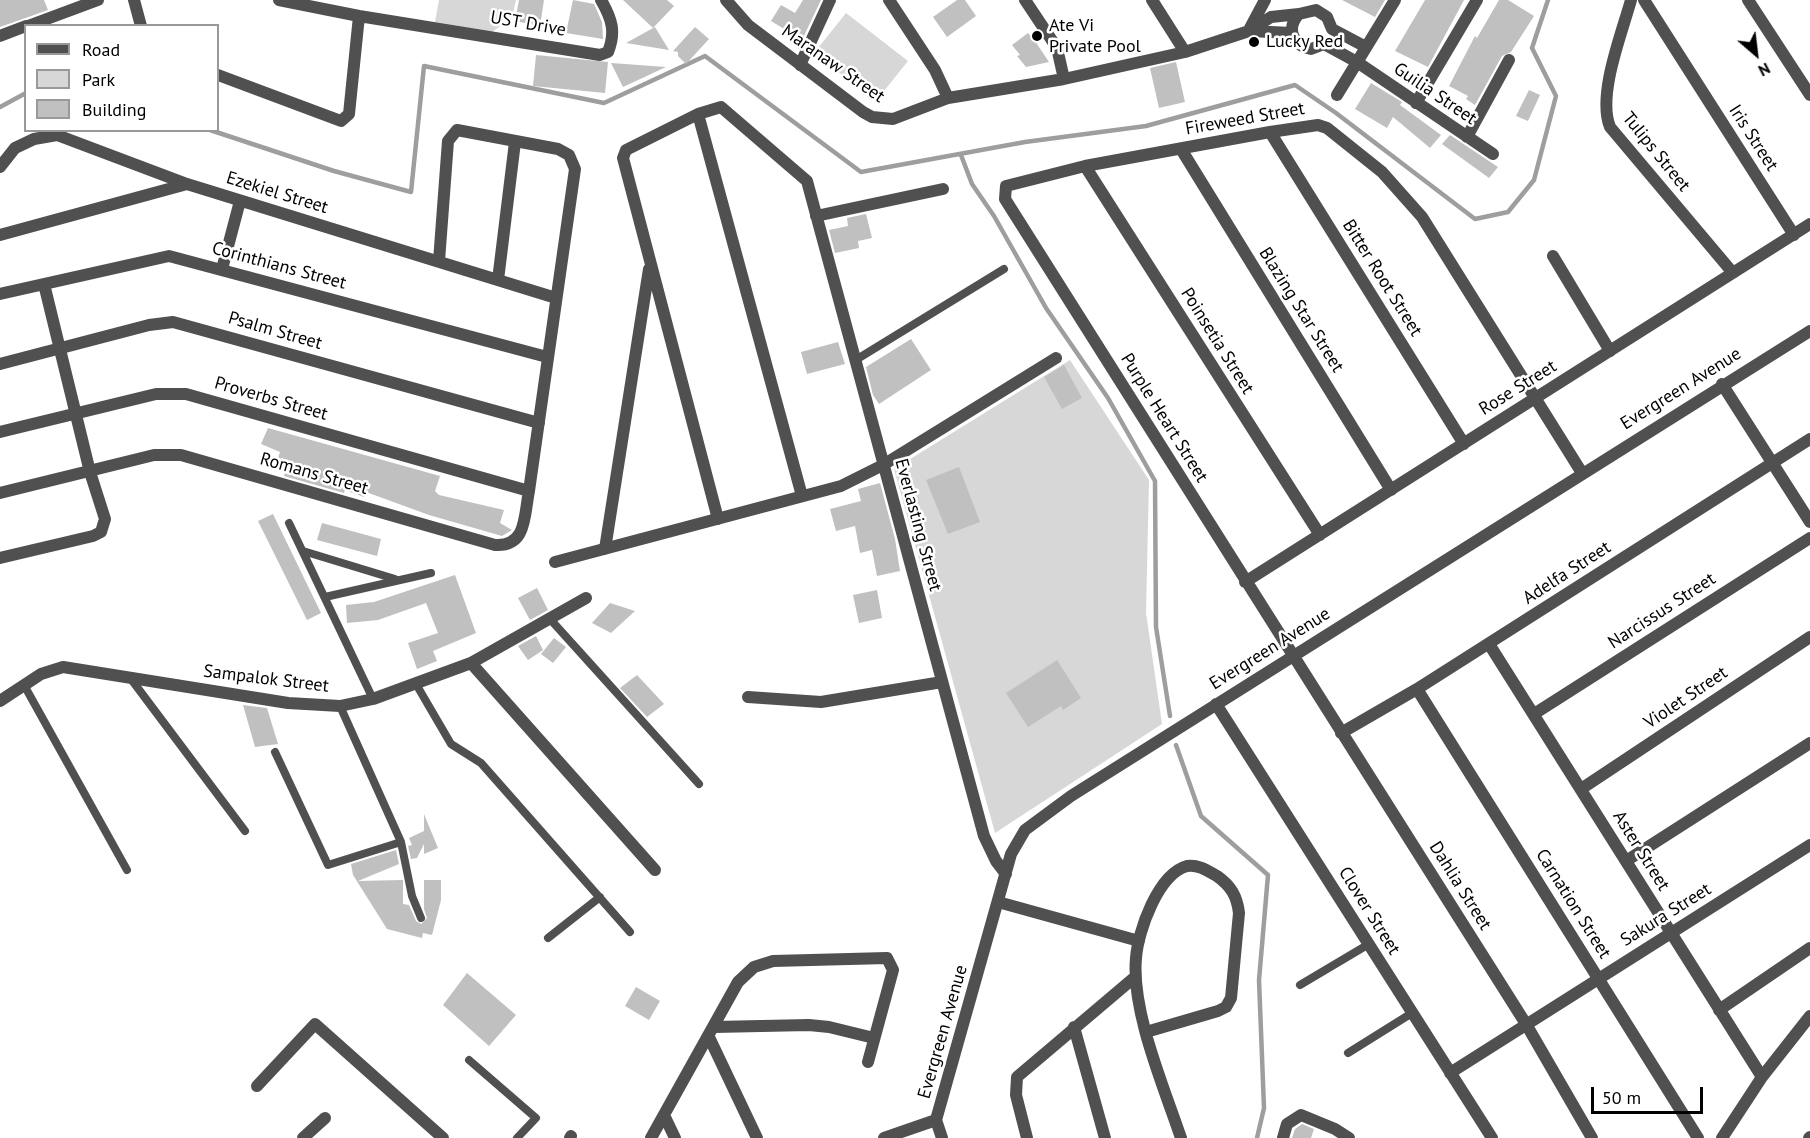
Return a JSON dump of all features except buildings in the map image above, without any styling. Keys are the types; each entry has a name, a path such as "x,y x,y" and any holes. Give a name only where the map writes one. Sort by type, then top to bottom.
{"street":[{"path":"32,24 98,0"},
{"path":"134,0 140,24"},
{"name":"UST Drive","path":"279,0 359,16 600,55 608,52 614,37 611,17 601,0"},
{"name":"Maranaw Street","path":"726,0 748,25 800,65 863,112 884,120 893,119 948,98 1064,79 1185,52 1248,31 1270,17 1299,14 1310,9 1323,12 1332,29 1366,47"},
{"path":"800,65 831,0"},
{"path":"889,0 935,70 948,98"},
{"path":"1025,0 1057,48 1064,79"},
{"path":"1152,0 1185,52"},
{"path":"1248,31 1265,0"},
{"path":"1337,95 1395,0"},
{"path":"1416,103 1477,0"},
{"name":"Tulips Street","path":"1631,0 1607,90 1606,118 1610,127 1734,273"},
{"name":"Iris Street","path":"1644,0 1794,235"},
{"path":"1748,0 1810,95"},
{"path":"1299,14 1294,20 1292,33 1294,39 1304,47 1318,48 1324,44 1357,63"},
{"path":"219,75 340,121 349,114 359,16"},
{"path":"0,36 24,27"},
{"name":"Maranaw Street","path":"1248,31 1292,33"},
{"path":"1467,137 1509,60"},
{"name":"Guilia Street","path":"1357,63 1493,154"},
{"name":"Everlasting Street","path":"698,114 714,107 727,110 807,181 984,836 996,861 1006,874"},
{"path":"718,519 650,264 624,153 698,114 802,496"},
{"name":"Fireweed Street","path":"1005,199 1006,186 1015,182 1085,166 1270,132 1318,125 1327,128 1396,185 1422,217 1582,473"},
{"path":"439,261 448,141 457,130 558,149 574,161 576,169 529,491"},
{"name":"Bitter Root Street","path":"1270,132 1464,444"},
{"name":"Ezekiel Street","path":"0,167 15,148 34,139 57,135 187,184 556,298"},
{"path":"498,280 515,142"},
{"name":"Blazing Star Street","path":"1181,149 1390,490"},
{"name":"Poinsetia Street","path":"1085,166 1320,535"},
{"path":"0,235 187,184"},
{"path":"816,216 943,189"},
{"name":"Purple Heart Street","path":"1005,199 1292,656"},
{"path":"222,269 240,201"},
{"name":"Rose Street","path":"1245,582 1810,224"},
{"name":"Corinthians Street","path":"0,294 169,256 547,357"},
{"path":"1552,256 1610,351"},
{"path":"605,549 650,264"},
{"path":"0,558 93,536 101,532 105,519 90,472 44,284"},
{"name":"Psalm Street","path":"0,364 149,325 173,322 539,423"},
{"name":"Evergreen Avenue","path":"942,1138 936,1120 1006,874 1018,840 1036,820 1722,384 1810,331"},
{"path":"555,562 841,486 883,465 1056,358"},
{"path":"1722,384 1810,522"},
{"name":"Proverbs Street","path":"0,432 156,394 186,394 529,491"},
{"name":"Adelfa Street","path":"1341,733 1489,644 1810,439"},
{"name":"Romans Street","path":"0,493 154,455 181,455 495,545 508,546 517,541 521,532 529,491"},
{"name":"Narcissus Street","path":"1534,714 1810,538"},
{"name":"Sampalok Street","path":"0,701 52,669 63,667 288,703 340,706 373,699 471,663 586,598"},
{"name":"Violet Street","path":"1581,789 1810,637"},
{"name":"Aster Street","path":"1489,644 1762,1077"},
{"name":"Dahlia Street","path":"1292,656 1526,1024 1592,1138"},
{"path":"471,663 655,870"},
{"path":"748,697 821,702 942,682"},
{"name":"Carnation Street","path":"1417,689 1698,1138"},
{"name":"Clover Street","path":"1216,704 1492,1138"},
{"path":"1626,861 1810,743"},
{"name":"Sakura Street","path":"1450,1073 1810,844"},
{"path":"1146,1032 1226,1007 1233,990 1238,900 1228,886 1198,866 1187,866 1162,887 1152,904 1139,941 1135,977 1146,1032 1181,1138"},
{"path":"998,902 1139,941"},
{"path":"1719,1010 1810,948"},
{"path":"651,1138 738,982 754,967 773,961 883,957 890,961 893,970 868,1062"},
{"path":"1027,1138 1016,1095 1017,1077 1135,977"},
{"path":"1722,1138 1762,1077 1810,1016"},
{"path":"257,1086 315,1024 443,1138"},
{"path":"712,1032 809,1025 874,1038"},
{"path":"1074,1027 1105,1138"},
{"path":"712,1032 757,1138"},
{"path":"664,1115 675,1138"},
{"path":"1283,1138 1287,1124 1301,1115 1335,1128 1349,1138"},
{"path":"303,1138 325,1118"},
{"path":"884,1138 936,1120"}],"lane":[{"path":"854,361 1004,269"},
{"path":"288,523 373,699"},
{"path":"303,550 396,580"},
{"path":"324,597 431,573"},
{"path":"550,619 699,784"},
{"path":"131,679 245,831"},
{"path":"416,684 451,744 481,764 630,932"},
{"path":"24,685 127,870"},
{"path":"340,706 401,842 415,905 421,918"},
{"path":"275,752 328,865 401,842"},
{"path":"548,938 600,897"},
{"path":"1300,985 1369,944"},
{"path":"1348,1053 1412,1013"},
{"path":"469,1060 536,1118 517,1138"}],"green space":[{"path":"439,0 516,0 512,18 492,32 435,22"},
{"path":"846,13 908,61 876,101 814,53"},
{"path":"1070,360 1149,480 1146,613 1162,724 995,833 894,469"}],"waterway":[{"path":"216,132 334,171 411,192 424,66 604,103 705,56 861,172 1025,142 1146,126 1295,85 1336,113 1475,219 1508,212 1534,180 1556,96 1532,48 1548,0"},
{"path":"0,107 24,94"},
{"path":"961,155 972,184 994,216 1046,308 1108,398 1155,481 1156,627 1170,716"},
{"path":"1176,745 1201,816 1268,875 1259,980 1264,1108 1257,1138"}],"place":[{"name":"Ate Vi Private Pool","path":"1037,36"},
{"name":"Lucky Red","path":"1254,42"}]}
